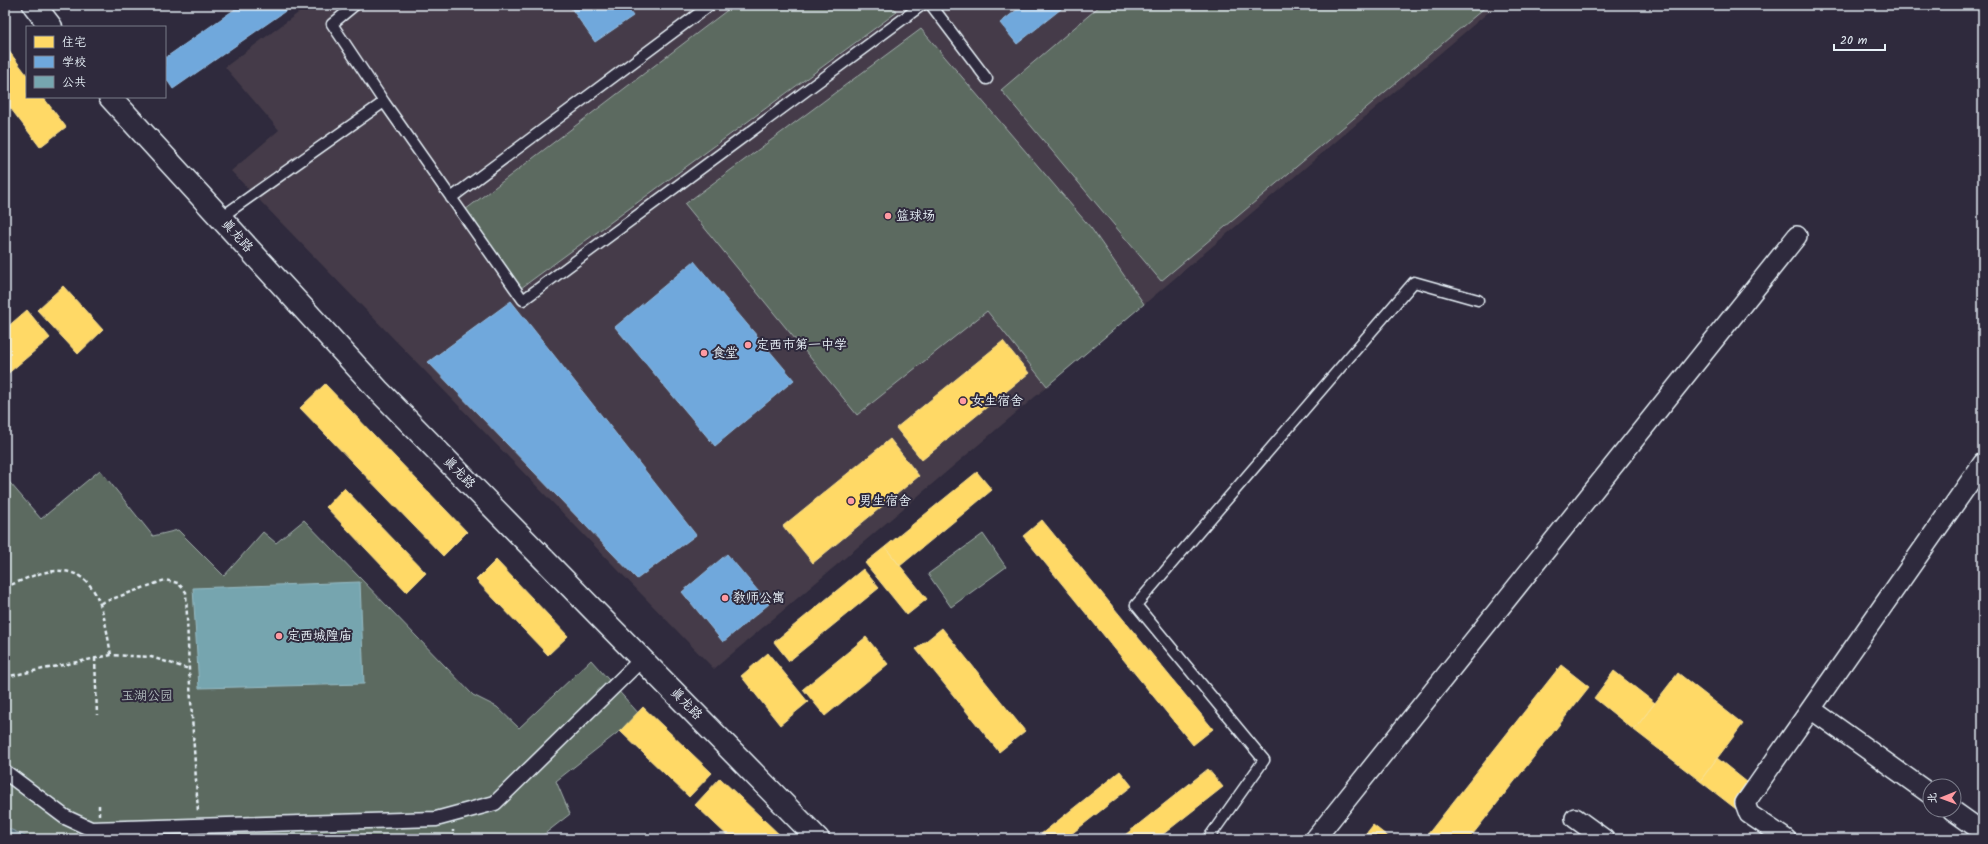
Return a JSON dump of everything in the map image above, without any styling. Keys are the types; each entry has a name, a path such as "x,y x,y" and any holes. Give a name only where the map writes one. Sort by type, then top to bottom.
{"main road":[{"path":"34,5 50,26"},
{"name":"真龙路","path":"111,98 378,390 818,839"}],"street":[{"path":"1315,839 1797,236"},
{"path":"1786,839 1749,814 1745,803 1983,462"},
{"path":"5,772 65,817 91,830 436,819 495,803 642,659"},
{"path":"1811,709 1922,788"},
{"path":"1962,817 1983,832"},
{"path":"1575,818 1604,839"}],"lane":[{"path":"355,5 332,24 384,102 523,300 922,5"},
{"path":"451,198 710,5"},
{"path":"931,5 987,79"},
{"path":"220,218 384,102"},
{"path":"1208,839 1264,760 1136,604 1414,282 1478,300"}],"path":[{"path":"5,587 42,573 56,571 71,573 84,580 94,590 101,603 111,655"},
{"path":"101,603 165,580 178,583 186,592 188,599 189,669 199,826"},
{"path":"5,677 111,655 151,657 189,669"},
{"path":"95,658 97,715"}],"shaded area":[{"name":"定西市第一中学","path":"309,5 1497,5 714,669 231,171 279,130 225,67"}],"green space":[{"path":"734,5 891,5 897,12 517,291 461,213"},
{"path":"1101,5 1488,5 1161,281 1001,90"},
{"name":"篮球场","path":"921,29 1091,228 1144,304 1047,386 987,311 857,415 685,204"},
{"name":"玉湖公园","path":"100,470 153,536 178,530 224,576 263,532 276,543 304,520 473,695 497,707 519,728 591,660 640,715 556,781 570,814 538,839 5,839 5,477 41,519"},
{"path":"983,534 1006,567 951,607 928,574"}],"water":[{"path":"5,827 32,839 5,839"}],"building: 住宅":[{"path":"5,46 26,74 26,98 44,98 66,127 40,147 5,101"},
{"path":"63,286 103,330 78,354 37,310"},
{"path":"27,310 50,338 5,376 5,329"},
{"name":"女生宿舍","path":"1003,341 1029,373 922,460 896,428"},
{"path":"325,384 467,532 443,556 300,408"},
{"name":"男生宿舍","path":"890,439 919,476 813,563 783,526"},
{"path":"977,472 992,490 900,566 885,547"},
{"path":"344,488 426,573 407,592 326,507"},
{"path":"1042,520 1213,729 1193,745 1023,536"},
{"path":"885,547 927,599 907,615 865,563"},
{"path":"496,560 568,636 548,655 476,580"},
{"path":"863,569 879,588 789,661 774,642"},
{"path":"942,628 1025,731 999,752 916,649"},
{"path":"866,637 888,664 825,716 803,689"},
{"path":"768,653 808,702 780,725 741,676"},
{"path":"1561,665 1589,687 1469,839 1424,839"},
{"path":"1614,671 1655,703 1634,730 1594,698"},
{"path":"1678,673 1743,724 1700,781 1634,730"},
{"path":"643,707 712,773 689,797 620,731"},
{"path":"1717,758 1753,787 1736,809 1700,781"},
{"path":"1208,769 1223,787 1157,839 1120,839"},
{"path":"1120,771 1132,786 1065,839 1035,839"},
{"path":"720,778 784,839 731,839 695,805"},
{"path":"1373,825 1391,839 1362,839"},
{"path":"676,835 680,839 672,839"}],"building: 学校":[{"path":"241,5 294,5 173,89 166,78 166,57"},
{"path":"569,5 625,5 633,16 595,42"},
{"path":"1023,5 1066,5 1017,44 1000,23"},
{"name":"食堂","path":"694,261 794,380 715,446 615,327"},
{"path":"511,301 696,535 637,579 428,362"},
{"name":"教师公寓","path":"727,554 769,604 723,642 682,592"}],"building: 公共":[{"name":"定西城隍庙","path":"360,582 364,684 199,688 193,588"}],"place":[{"name":"篮球场","path":"888,216"},
{"name":"定西市第一中学","path":"748,345"},
{"name":"食堂","path":"704,353"},
{"name":"女生宿舍","path":"963,401"},
{"name":"男生宿舍","path":"851,501"},
{"name":"教师公寓","path":"725,598"},
{"name":"定西城隍庙","path":"279,636"}]}
